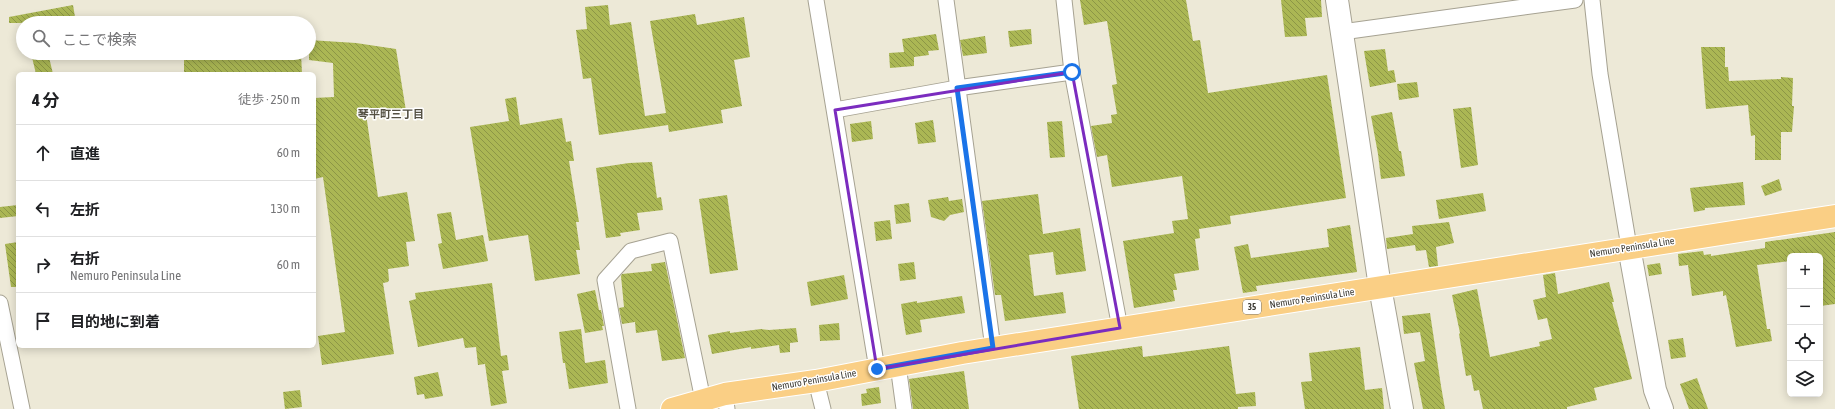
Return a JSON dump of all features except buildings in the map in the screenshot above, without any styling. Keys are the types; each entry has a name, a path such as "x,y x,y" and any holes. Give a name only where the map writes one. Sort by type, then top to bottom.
{"main road":[{"name":"Nemuro Peninsula Line","path":"672,409 703,400 726,402 887,367 993,348 1629,247 1835,216"}],"street":[{"path":"816,0 835,110 887,367 904,409"},
{"path":"946,0 993,348"},
{"path":"1064,0 1072,72 1120,328"},
{"path":"1337,0 1380,287 1402,409"},
{"path":"1342,32 1575,0"},
{"path":"1592,0 1600,74 1629,247 1655,390 1662,409"},
{"path":"835,110 957,88 1072,72"},
{"path":"628,409 605,280 631,251 670,241 703,400"},
{"path":"0,303 22,409"},
{"path":"816,382 823,409"}],"highlighted area":[{"path":"1072,72 1120,328 877,369 835,110"}],"district":[{"name":"琴平町三丁目","path":"391,114"}],"route":[{"path":"877,369 993,348 957,88 1072,72"}]}
